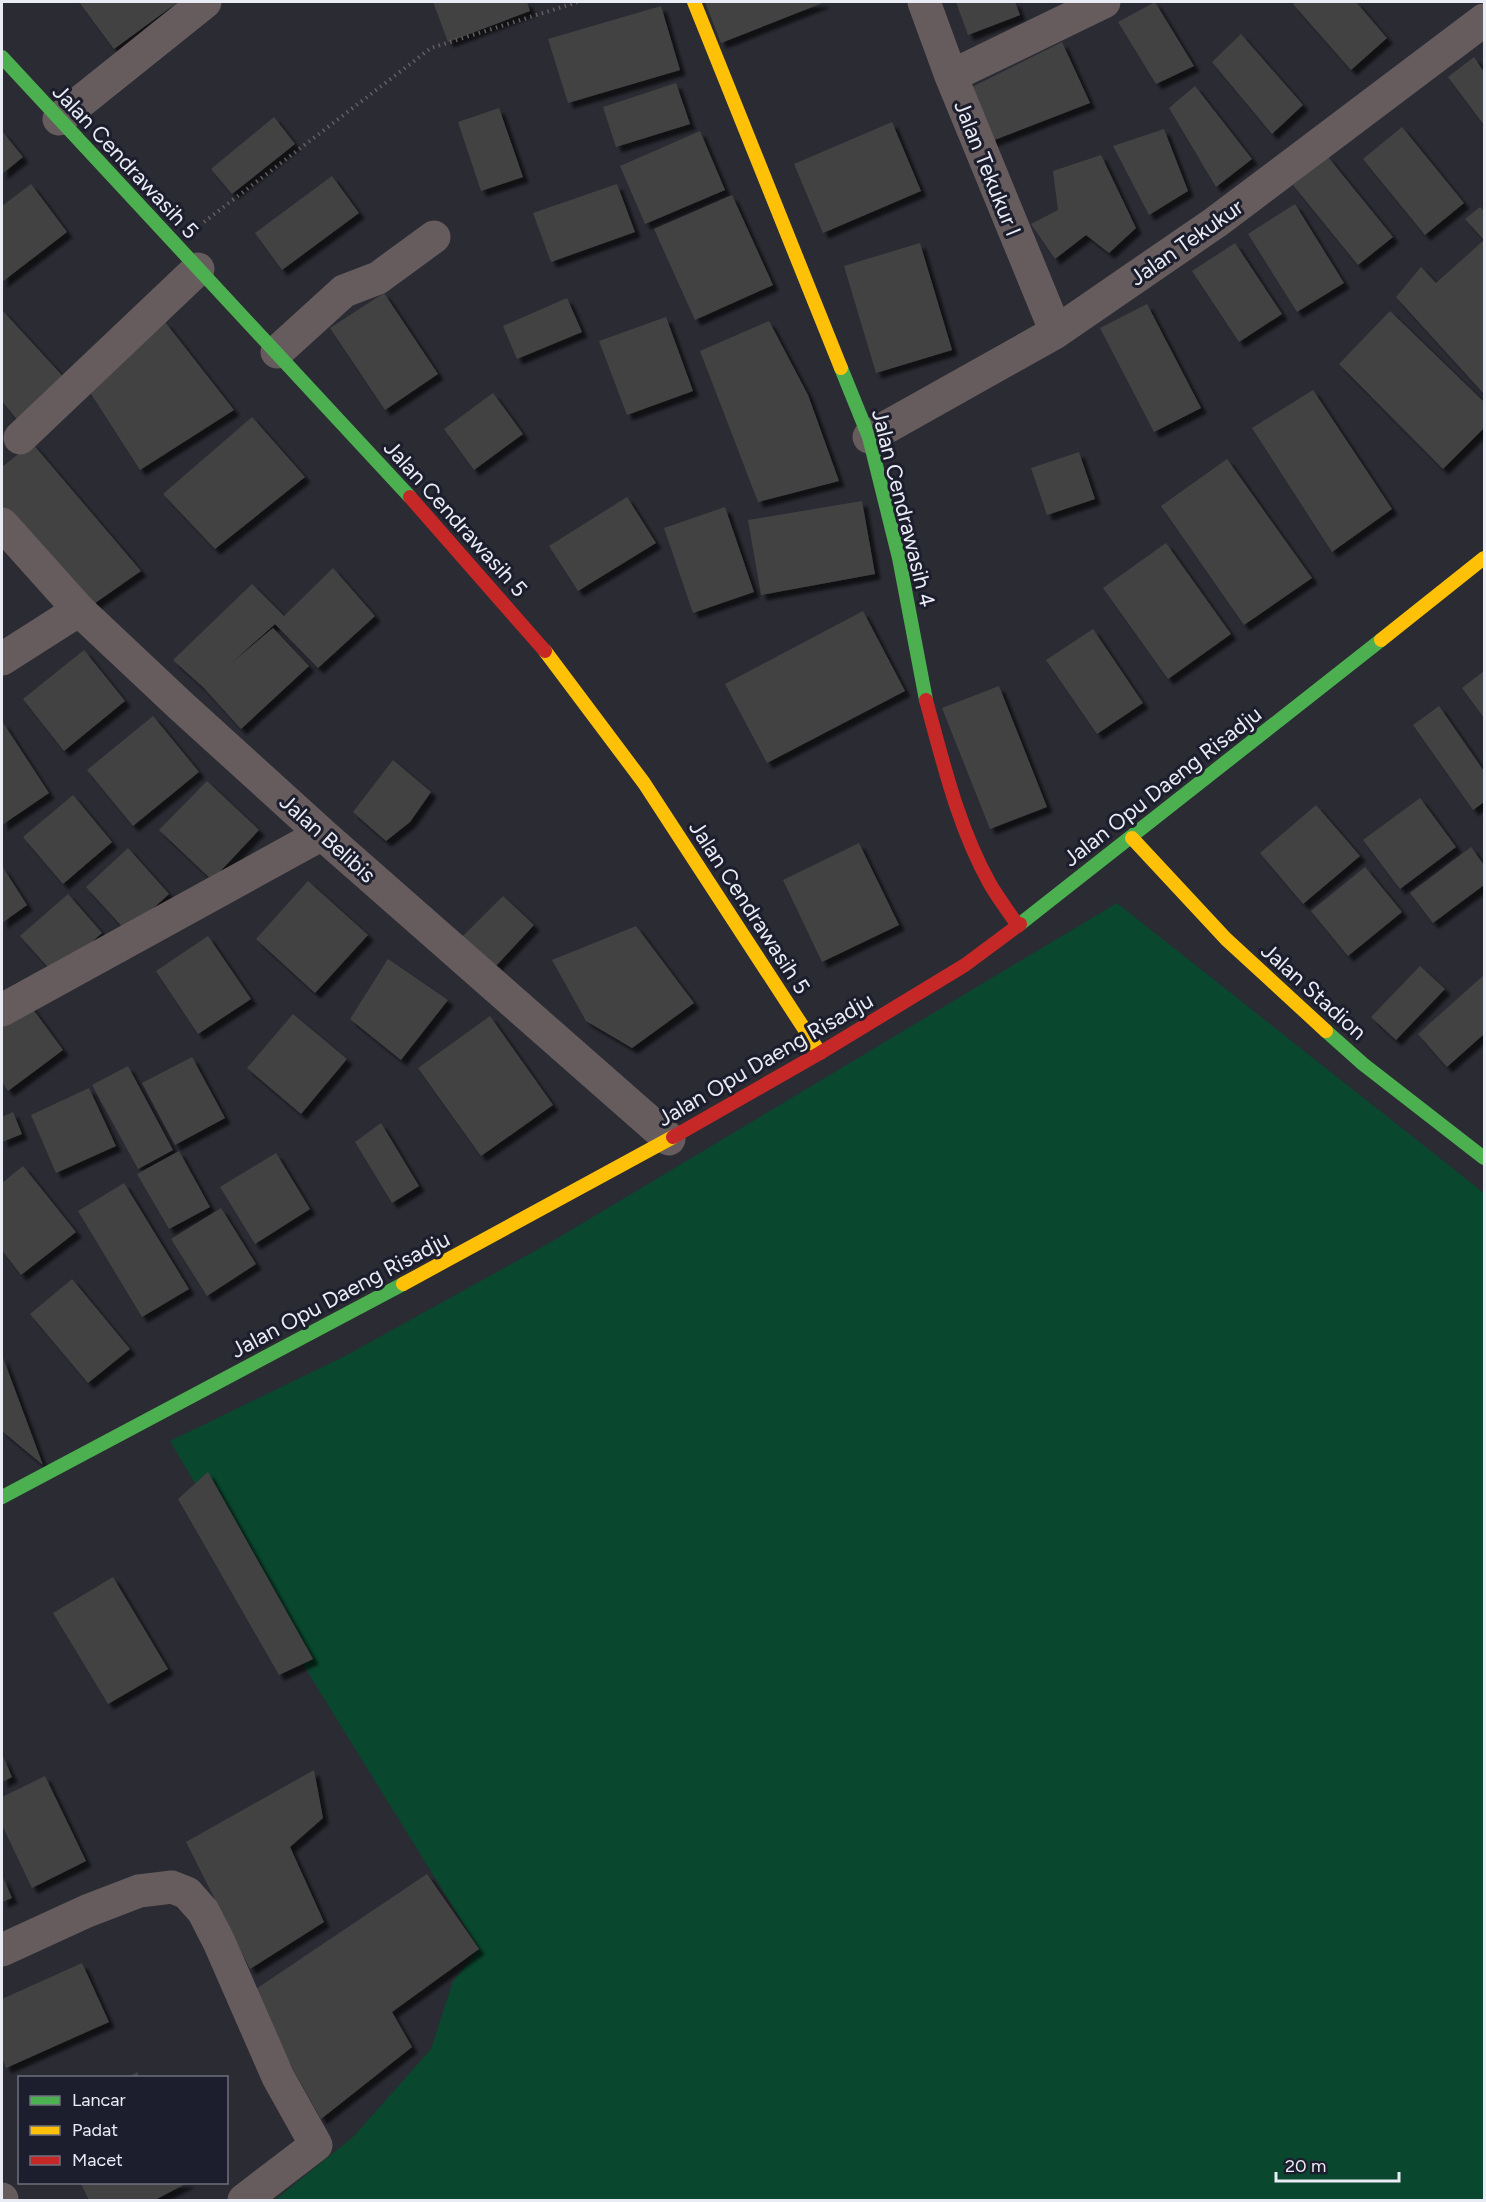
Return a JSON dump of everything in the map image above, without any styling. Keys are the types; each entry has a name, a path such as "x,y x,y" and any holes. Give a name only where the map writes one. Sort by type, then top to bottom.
{"street":[{"path":"59,119 205,2"},
{"name":"Jalan Cendrawasih 4","path":"694,2 869,437 899,558 925,698 955,803 975,854 990,884 1018,926"},
{"name":"Jalan Tekukur I","path":"924,2 951,76 1056,332"},
{"path":"951,76 1104,2"},
{"name":"Jalan Tekukur","path":"869,437 1056,332 1216,222 1485,20"},
{"name":"Jalan Cendrawasih 5","path":"2,57 455,546 550,656 644,783 820,1053"},
{"path":"277,352 344,291 378,278 434,237"},
{"path":"20,438 198,269"},
{"name":"Jalan Belibis","path":"2,524 79,610 180,705 322,834 669,1138"},
{"name":"Jalan Opu Daeng Risadju","path":"2,1497 332,1323 669,1138 820,1053 965,965 1132,838 1485,558"},
{"path":"2,659 79,610"},
{"path":"2,1010 322,834"},
{"name":"Jalan Stadion","path":"1132,838 1226,939 1363,1064 1485,1158"},
{"path":"2,1950 87,1911 139,1891 172,1887 187,1893 203,1911 278,2077 316,2145 244,2200"}],"path":[{"path":"175,245 431,48 578,2"}],"green space":[{"path":"1117,903 1484,1193 1484,2200 275,2200 353,2137 431,2049 453,1981 479,1949 289,1642 170,1441 345,1356 551,1242"}],"building":[{"path":"79,2 178,2 114,49"},
{"path":"433,2 527,2 530,11 448,42"},
{"path":"705,2 825,2 721,43"},
{"path":"956,2 1015,2 1020,15 968,35"},
{"path":"1155,2 1194,66 1156,84 1118,22"},
{"path":"1296,2 1356,2 1387,38 1351,70 1293,4"},
{"path":"661,6 680,70 568,103 548,39"},
{"path":"1241,34 1303,105 1272,134 1212,62"},
{"path":"1062,42 1090,103 984,144 964,91"},
{"path":"1474,57 1484,72 1484,125 1448,77"},
{"path":"676,83 690,124 616,147 603,107"},
{"path":"1195,86 1252,159 1216,187 1169,108"},
{"path":"499,108 523,177 481,191 458,122"},
{"path":"274,117 295,144 232,194 211,169"},
{"path":"892,122 921,191 823,233 794,164"},
{"path":"1402,127 1464,203 1425,235 1363,159"},
{"path":"1164,129 1188,191 1149,215 1113,146"},
{"path":"2,131 23,157 2,174"},
{"path":"700,131 725,190 645,224 620,166"},
{"path":"1101,155 1136,228 1109,253 1086,235 1055,259 1031,224 1058,210 1053,171"},
{"path":"1328,157 1393,237 1358,265 1293,185"},
{"path":"332,176 359,213 282,270 255,233"},
{"path":"31,184 67,232 2,282 2,206"},
{"path":"617,184 635,232 551,262 533,213"},
{"path":"732,195 773,285 695,320 654,229"},
{"path":"1295,204 1344,283 1297,312 1248,234"},
{"path":"1480,207 1484,211 1484,240 1465,219"},
{"path":"1484,240 1484,394 1396,297 1421,267 1436,283"},
{"path":"920,243 952,350 876,373 844,266"},
{"path":"1235,243 1282,314 1239,342 1192,271"},
{"path":"384,293 438,374 385,410 330,328"},
{"path":"567,298 582,332 517,359 503,326"},
{"path":"1147,304 1201,408 1154,432 1100,328"},
{"path":"2,310 69,383 23,427 2,401"},
{"path":"1390,311 1484,402 1484,428 1443,469 1339,364"},
{"path":"666,317 693,391 627,415 599,341"},
{"path":"769,321 808,395 839,481 758,502 700,351"},
{"path":"165,322 234,410 140,470 84,383"},
{"path":"1313,390 1392,509 1332,552 1252,428"},
{"path":"493,393 523,434 474,470 444,429"},
{"path":"252,417 305,477 215,549 163,494"},
{"path":"32,443 141,571 88,608 2,507 2,467"},
{"path":"1079,452 1095,499 1047,515 1031,468"},
{"path":"1227,459 1312,578 1244,625 1161,506"},
{"path":"627,497 656,543 578,591 549,546"},
{"path":"862,501 875,574 761,595 748,520"},
{"path":"725,507 754,592 693,613 664,528"},
{"path":"1166,543 1231,634 1168,679 1103,588"},
{"path":"333,568 375,616 318,668 275,624 229,665 273,628 309,666 241,729 204,688 173,660 252,584 284,616"},
{"path":"863,611 905,691 767,763 725,684"},
{"path":"1093,629 1143,703 1097,734 1046,660"},
{"path":"84,650 125,701 64,751 23,699"},
{"path":"1484,671 1484,718 1462,688"},
{"path":"999,686 1047,807 990,829 942,708"},
{"path":"1439,706 1484,771 1484,802 1473,810 1413,725"},
{"path":"153,716 199,772 133,826 87,770"},
{"path":"2,721 49,793 2,825"},
{"path":"393,760 431,792 410,822 386,841 353,812"},
{"path":"207,781 259,830 212,880 159,830"},
{"path":"73,795 112,842 63,884 23,837"},
{"path":"1420,798 1456,847 1400,889 1363,840"},
{"path":"1316,805 1360,856 1303,904 1260,853"},
{"path":"859,843 899,925 822,962 783,880"},
{"path":"1471,847 1484,865 1484,885 1433,923 1410,893"},
{"path":"128,848 169,894 127,932 86,887"},
{"path":"2,866 27,905 2,923"},
{"path":"1365,867 1402,912 1348,956 1311,911"},
{"path":"308,881 368,935 315,993 256,939"},
{"path":"68,894 102,933 55,975 20,936"},
{"path":"503,896 534,925 496,966 461,938"},
{"path":"636,926 694,1003 632,1048 586,1021 552,960"},
{"path":"208,936 251,999 198,1034 156,971"},
{"path":"388,959 448,1000 401,1060 350,1019"},
{"path":"1420,966 1445,989 1396,1040 1371,1017"},
{"path":"1484,975 1484,1034 1447,1067 1418,1034"},
{"path":"27,1001 63,1050 8,1091 2,1082 2,1020"},
{"path":"293,1014 347,1059 301,1114 247,1068"},
{"path":"490,1016 553,1105 481,1156 418,1068"},
{"path":"192,1057 225,1118 175,1145 142,1083"},
{"path":"128,1066 173,1150 138,1169 92,1085"},
{"path":"89,1088 116,1146 56,1173 31,1115"},
{"path":"13,1112 22,1134 2,1142 2,1117"},
{"path":"381,1123 419,1186 392,1203 355,1142"},
{"path":"179,1151 210,1207 169,1229 137,1174"},
{"path":"276,1153 310,1209 255,1244 220,1187"},
{"path":"23,1166 76,1232 21,1275 2,1250 2,1183"},
{"path":"124,1183 189,1289 142,1317 78,1211"},
{"path":"221,1208 256,1264 207,1296 171,1239"},
{"path":"72,1279 130,1349 88,1383 30,1314"},
{"path":"2,1355 43,1465 2,1431"},
{"path":"208,1472 313,1659 279,1675 178,1499"},
{"path":"113,1577 168,1669 108,1704 53,1613"},
{"path":"2,1754 12,1777 2,1782"},
{"path":"314,1770 323,1818 290,1847 324,1922 250,1969 186,1842"},
{"path":"45,1776 86,1861 32,1888 2,1825 2,1797"},
{"path":"427,1874 479,1949 392,2012 412,2047 321,2119 250,1993"},
{"path":"2,1875 12,1898 2,1902"},
{"path":"82,1963 109,2022 6,2068 2,2058 2,1999"},
{"path":"81,2184 185,2184 155,2200 89,2200"}],"traffic: fast":[{"path":"2,57 410,497"},
{"path":"841,368 869,437 899,558 926,700"},
{"path":"1020,924 1381,640"},
{"path":"1326,1031 1363,1064 1484,1158"},
{"path":"2,1497 403,1284"}],"traffic: slow":[{"path":"694,2 841,368"},
{"path":"1381,640 1484,558"},
{"path":"545,651 644,783 820,1053"},
{"path":"1132,838 1226,939 1326,1031"},
{"path":"403,1284 673,1137"}],"traffic: jam":[{"path":"410,497 545,651"},
{"path":"926,700 952,794 969,840 990,884 1018,926"},
{"path":"673,1137 820,1053 965,965 1020,924"}]}
